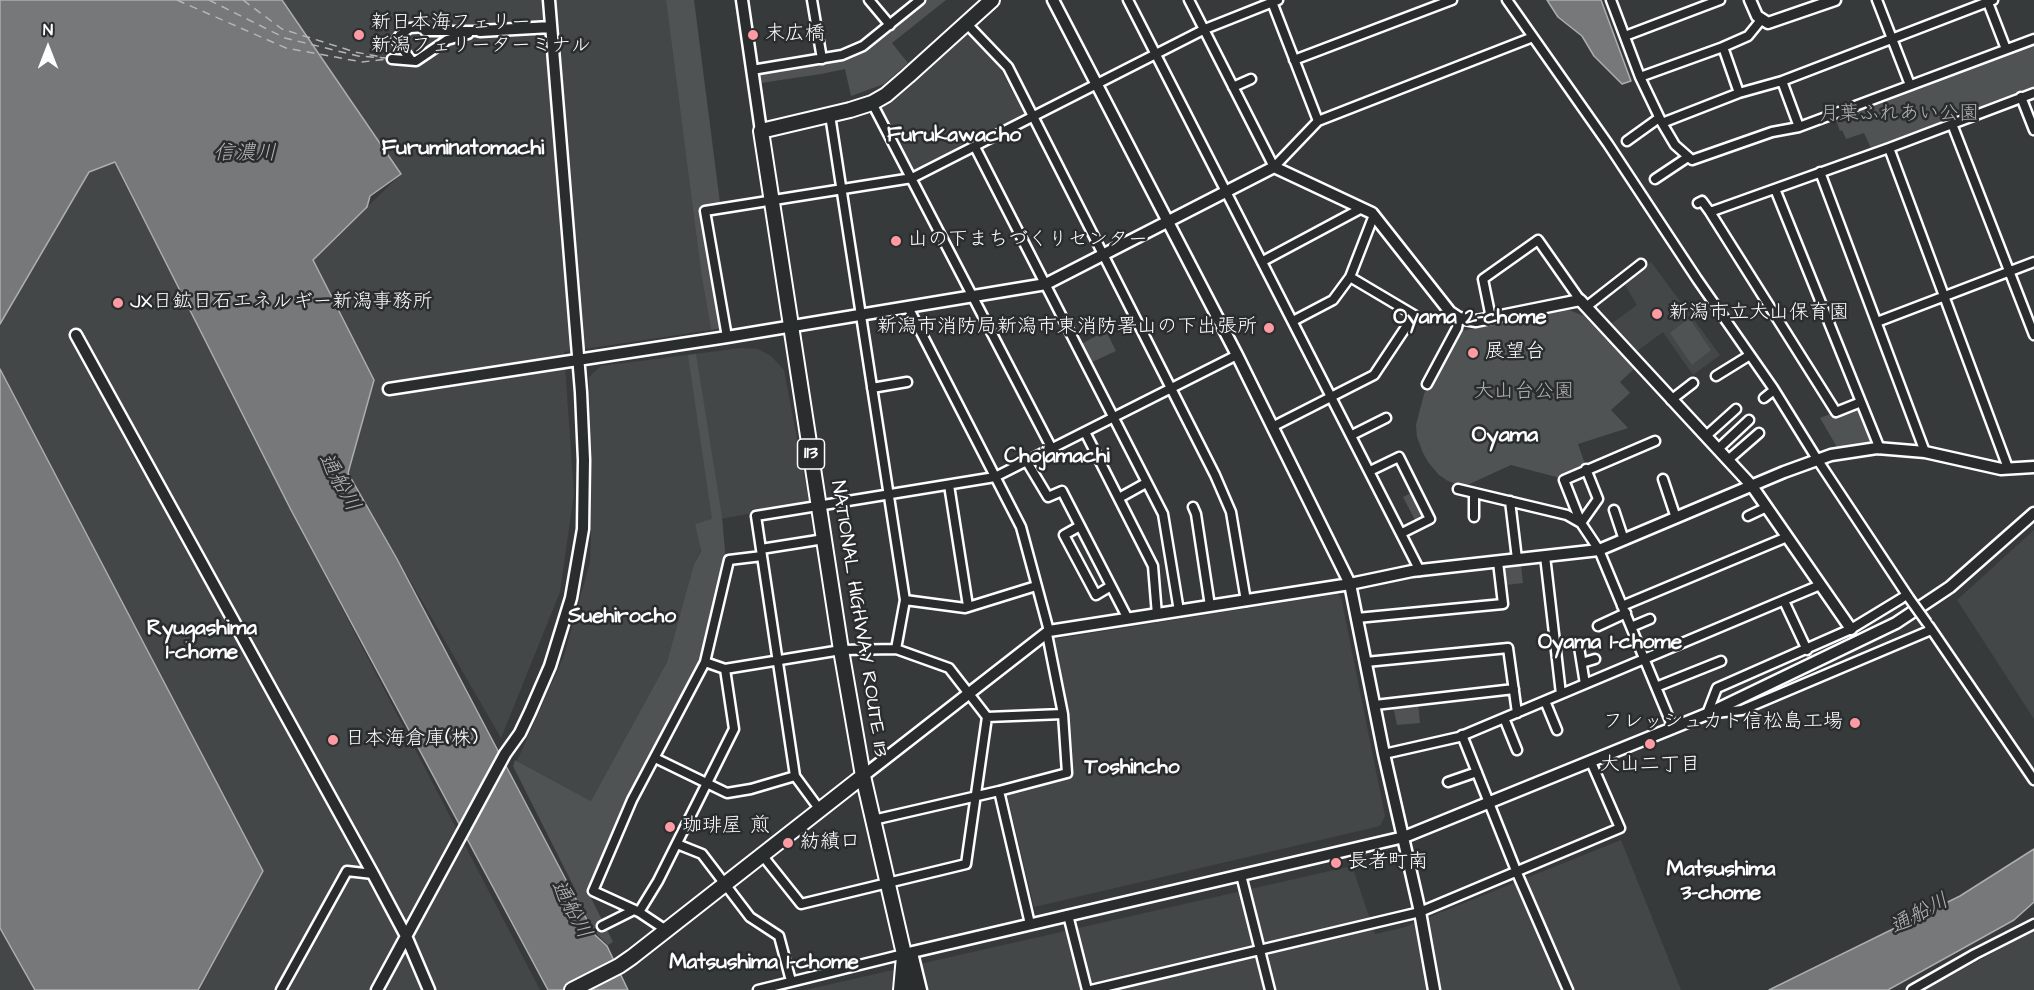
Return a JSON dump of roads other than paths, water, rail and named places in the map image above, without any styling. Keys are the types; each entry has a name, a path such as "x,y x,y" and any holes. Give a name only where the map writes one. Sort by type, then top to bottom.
{"highway":[{"path":"761,130 873,103 886,95 992,0"},
{"name":"NATIONAL HIGHWAY ROUTE 113","path":"572,990 619,966 864,776 841,650 761,130"},
{"name":"113","path":"864,776 904,954 914,977 914,990"},
{"name":"113","path":"901,990 904,954"}],"street":[{"path":"377,990 505,754 520,733 550,666 571,598 583,529 584,460 578,361 549,0"},
{"path":"742,0 761,130"},
{"path":"812,0 822,59"},
{"path":"869,0 890,26"},
{"path":"752,70 842,55 862,46 920,0"},
{"path":"1053,0 1237,355 1350,584 1384,754 1420,912 1434,990"},
{"path":"1128,0 1420,570"},
{"path":"1189,0 1274,167 1374,215 1450,312 1459,318 1476,321 1583,303 1641,264"},
{"path":"1294,60 1452,0"},
{"path":"1507,0 1608,144 1774,390 1908,596 2034,780"},
{"path":"1611,0 1640,77 1660,120 1675,145 1692,160 1772,132 1799,127 2034,39"},
{"path":"1625,36 1720,0"},
{"path":"1750,0 1757,16 1768,23 1835,0"},
{"path":"1877,0 1910,85"},
{"path":"727,337 705,211 912,178 1204,29 1275,1 1294,60 1318,121"},
{"path":"1628,141 1660,120 1782,81 1989,1 2006,49"},
{"path":"1640,77 1748,36 1761,20"},
{"path":"966,23 1008,67 1215,475 1231,512 1246,601"},
{"path":"411,60 396,40 410,28 425,27 425,31 480,31 551,27"},
{"path":"392,59 416,61 447,40 480,31"},
{"path":"389,389 578,361 1046,284 1274,167 1318,121 1533,37"},
{"path":"1723,47 1739,93"},
{"path":"1233,87 1251,79"},
{"path":"1782,81 1799,127"},
{"path":"1710,212 2034,93"},
{"path":"2022,97 2034,130"},
{"path":"873,103 1052,449"},
{"path":"830,115 905,600 896,649"},
{"path":"1952,124 2034,335"},
{"path":"975,147 1163,514 1179,611"},
{"path":"1889,148 2008,468"},
{"path":"1655,178 1688,157"},
{"path":"1820,172 1926,452"},
{"path":"1775,189 1880,448"},
{"path":"1698,203 1702,201 1710,212 1836,412 1861,402"},
{"path":"1263,261 1362,208"},
{"path":"1293,321 1333,300 1350,277 1374,215"},
{"path":"1491,318 1483,279 1538,240 1583,303 1752,486 1851,629"},
{"path":"1877,322 2034,262"},
{"path":"1272,427 1333,398 1374,375 1414,315 1350,277"},
{"path":"873,820 1067,773 1063,714 1048,633 1021,527 908,307"},
{"path":"1427,384 1457,328 1459,318"},
{"path":"76,335 374,874 406,936 429,990"},
{"path":"820,810 795,776 756,516 994,477 1237,355"},
{"path":"1716,376 1750,355"},
{"path":"872,388 907,382"},
{"path":"1671,400 1693,383"},
{"path":"1764,398 1774,390"},
{"path":"1706,436 1736,409"},
{"path":"1352,435 1386,418"},
{"path":"1718,449 1749,420"},
{"path":"1085,432 1153,566 1157,615"},
{"path":"1728,460 1759,433"},
{"path":"1656,441 1563,480 1581,523 1599,550 1673,728"},
{"path":"864,776 1048,633 1350,584 1420,570 1599,550 1831,455 1880,448 1926,452 2001,469 2034,467"},
{"path":"1370,471 1400,457 1430,519 1402,533"},
{"path":"1027,462 1048,497 1062,490 1128,619"},
{"path":"1581,523 1598,499 1586,469"},
{"path":"1663,479 1676,518"},
{"path":"1119,498 1146,483"},
{"path":"949,485 968,606"},
{"path":"1458,489 1567,515 1581,523"},
{"path":"1474,493 1474,517"},
{"path":"1510,501 1517,559"},
{"path":"1193,507 1210,606"},
{"path":"1748,516 1767,507"},
{"path":"1614,510 1624,540"},
{"path":"758,990 1404,837 1707,714 1896,623 1950,587 2034,513"},
{"path":"1080,526 1064,535 1096,595 1111,586"},
{"path":"1598,626 1624,609 1787,537"},
{"path":"666,930 636,911 593,891 632,800 705,662 729,560 824,539"},
{"path":"1545,556 1561,694"},
{"path":"1357,618 1503,604 1498,562"},
{"path":"1384,754 1462,735 1820,585"},
{"path":"905,600 965,608 1036,586"},
{"path":"1707,714 1717,688 1851,629 1908,596"},
{"path":"1784,601 1807,650"},
{"path":"1631,627 1650,619"},
{"path":"1707,714 1742,710 1929,626"},
{"path":"1366,662 1508,648 1517,713"},
{"path":"1580,648 1585,684"},
{"path":"705,662 725,669 841,650 896,649 949,668 987,717 966,864 801,904 762,855"},
{"path":"1582,663 1595,659"},
{"path":"1656,687 1721,661"},
{"path":"603,926 636,911 658,881 734,729 725,669"},
{"path":"1375,705 1514,689"},
{"path":"1545,701 1557,730"},
{"path":"987,717 1063,714"},
{"path":"1504,718 1516,750"},
{"path":"1462,735 1517,873 1568,990"},
{"path":"655,758 727,793 751,789 795,776"},
{"path":"1068,915 1089,990 1420,912 1620,828 1591,762"},
{"path":"1448,782 1477,772"},
{"path":"999,791 1030,924"},
{"path":"677,844 702,854 750,917 779,936 791,981"},
{"path":"281,990 347,871 374,874"},
{"path":"1241,875 1269,990"},
{"path":"1912,990 2034,924"},
{"path":"904,954 914,957 922,990"}],"water":[{"name":"信濃川","path":"0,0 282,0 401,174 370,196 367,207 313,260 374,380 348,473 397,559 595,935 607,946 628,990 548,990 291,510 115,162 89,172 0,324"},
{"path":"1547,0 1601,0 1631,81 1622,84 1594,56 1582,36 1558,17"},
{"path":"0,369 263,871 198,990 35,990 0,928"},
{"path":"2034,849 2034,902 2014,920 1888,990 1769,990 1960,896"}],"place":[{"name":"新日本海フェリー 新潟フェリーターミナル","path":"359,35"},
{"name":"末広橋","path":"753,35"},
{"name":"山の下まちづくりセンター","path":"896,241"},
{"name":"JX日鉱日石エネルギー新潟事務所","path":"118,303"},
{"name":"新潟市立大山保育園","path":"1657,314"},
{"name":"新潟市消防局新潟市東消防署山の下出張所","path":"1269,328"},
{"name":"展望台","path":"1473,353"},
{"name":"フレッシュカト信松島工場","path":"1855,723"},
{"name":"日本海倉庫(株)","path":"333,740"},
{"name":"大山二丁目","path":"1650,744"},
{"name":"珈琲屋 煎","path":"670,827"},
{"name":"紡績口","path":"788,843"},
{"name":"長者町南","path":"1336,863"}],"district":[{"name":"Furukawacho","path":"954,137"},
{"name":"Furuminatomachi","path":"463,150"},
{"name":"Oyama 2-chome","path":"1470,319"},
{"name":"Oyama","path":"1505,436"},
{"name":"Chojamachi","path":"1057,458"},
{"name":"Suehirocho","path":"622,618"},
{"name":"Ryugashima 1-chome","path":"202,642"},
{"name":"Oyama 1-chome","path":"1610,644"},
{"name":"Toshincho","path":"1132,769"},
{"name":"Matsushima 3-chome","path":"1721,883"},
{"name":"Matsushima 1-chome","path":"764,964"}],"park label":[{"name":"月葉ふれあい公園","path":"1899,115"},
{"name":"大山台公園","path":"1524,393"}],"water label":[{"name":"通船川","path":"338,483"},
{"name":"通船川","path":"570,910"},
{"name":"通船川","path":"1920,915"}]}
